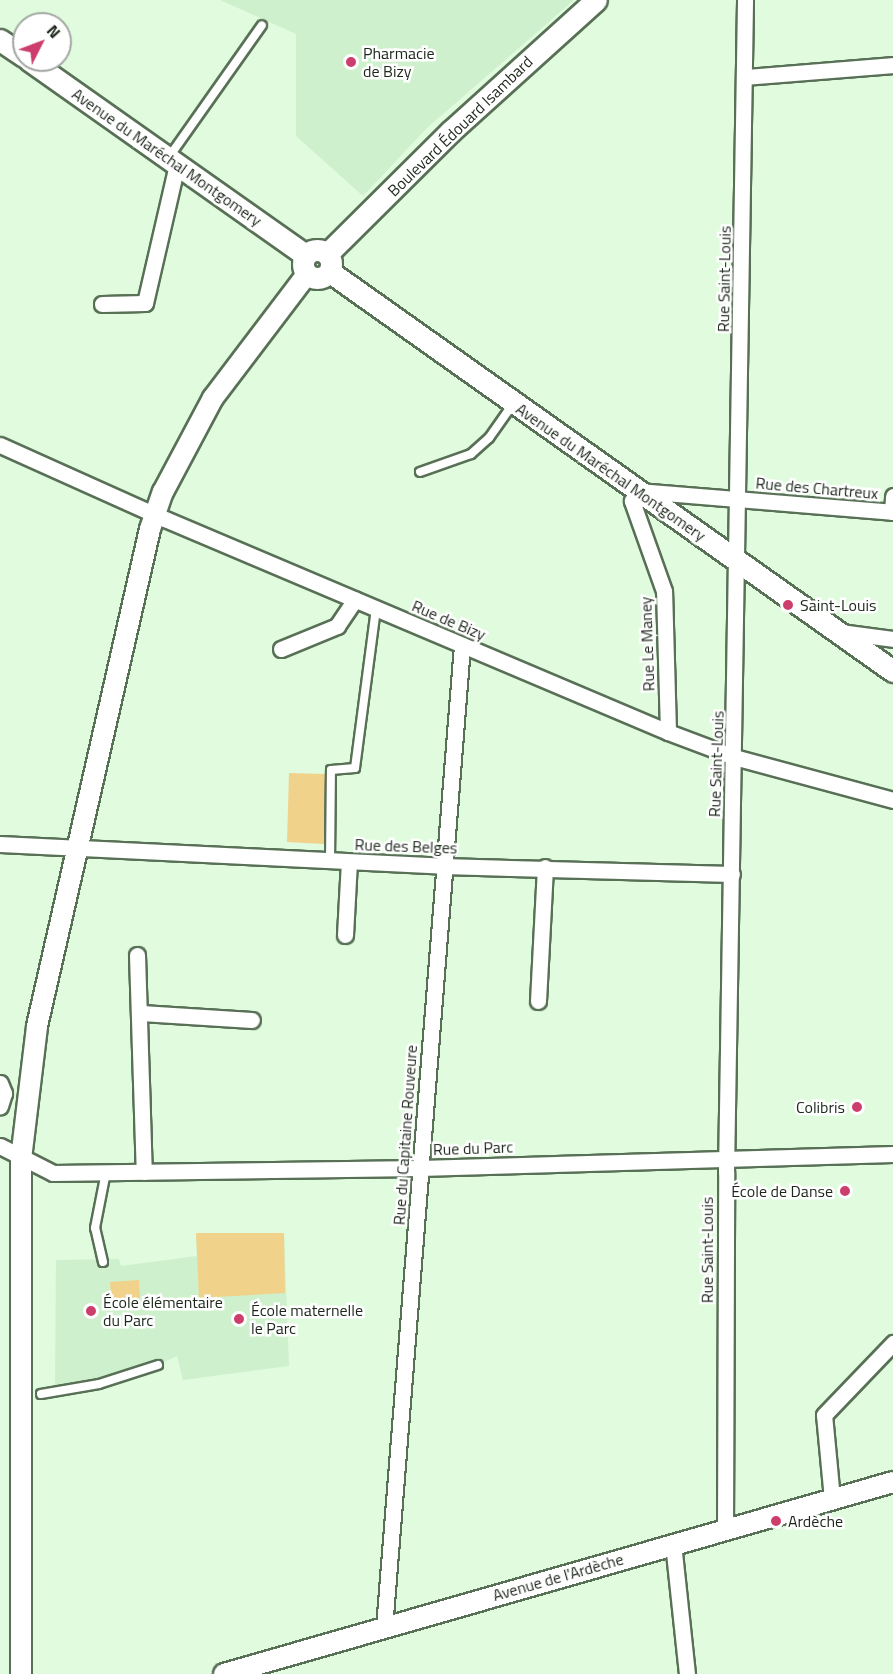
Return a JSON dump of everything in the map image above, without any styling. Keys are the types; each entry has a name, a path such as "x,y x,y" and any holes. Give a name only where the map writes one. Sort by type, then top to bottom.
{"main road":[{"name":"Boulevard Édouard Isambard","path":"328,263 450,131 596,0"},
{"name":"Avenue du Maréchal Montgomery","path":"46,72 172,161 306,265"},
{"path":"306,265 317,249 328,263"},
{"name":"Avenue du Maréchal Montgomery","path":"328,263 514,402 893,671"}],"street":[{"name":"Rue Saint-Louis","path":"725,1530 726,1157 738,562 745,0"},
{"path":"745,77 893,65"},
{"path":"102,304 145,303 172,161"},
{"path":"21,1674 21,1159 37,1026 155,515 183,450 213,398 306,265"},
{"name":"Rue de Bizy","path":"0,445 155,515 668,732 734,757 893,800"},
{"name":"Rue des Chartreux","path":"639,491 893,507"},
{"name":"Rue Le Maney","path":"639,491 632,501 664,591 668,732"},
{"path":"281,649 337,626 355,599"},
{"path":"837,632 893,639"},
{"name":"Rue du Capitaine Rouveure","path":"384,1628 462,645"},
{"name":"Rue des Belges","path":"0,844 443,866 545,867 732,874"},
{"path":"345,935 349,862"},
{"path":"538,1001 545,867"},
{"path":"137,955 141,1013 144,1172"},
{"path":"141,1013 252,1020"},
{"path":"0,1083 4,1093 0,1106"},
{"name":"Rue du Parc","path":"0,1146 21,1159 53,1173 420,1168 726,1157 893,1154"},
{"path":"832,1499 824,1415 893,1343"},
{"name":"Avenue de l'Ardèche","path":"224,1674 673,1543 893,1482"},
{"path":"673,1543 687,1674"}],"lane":[{"path":"172,161 262,25"},
{"path":"420,472 454,463 471,454 489,438 514,402"},
{"path":"330,861 331,770 355,768 376,608"},
{"path":"103,1262 95,1228 106,1172"},
{"path":"41,1394 99,1384 158,1365"}],"shaded area":[{"path":"220,0 574,0 428,127 363,196 296,136 296,34"},
{"path":"289,773 326,774 324,844 287,842"},
{"path":"196,1233 284,1233 289,1366 183,1380 177,1356 158,1365 55,1392 56,1260 119,1259 121,1266 197,1256"},
{"path":"196,1233 284,1233 285,1293 199,1298"},
{"path":"139,1280 140,1298 111,1299 110,1282"}],"place":[{"name":"Pharmacie de Bizy","path":"351,62"},
{"name":"Saint-Louis","path":"788,605"},
{"name":"Colibris","path":"857,1107"},
{"name":"École de Danse","path":"845,1191"},
{"name":"École élémentaire du Parc","path":"91,1311"},
{"name":"École maternelle le Parc","path":"239,1319"},
{"name":"Ardèche","path":"776,1521"}]}
